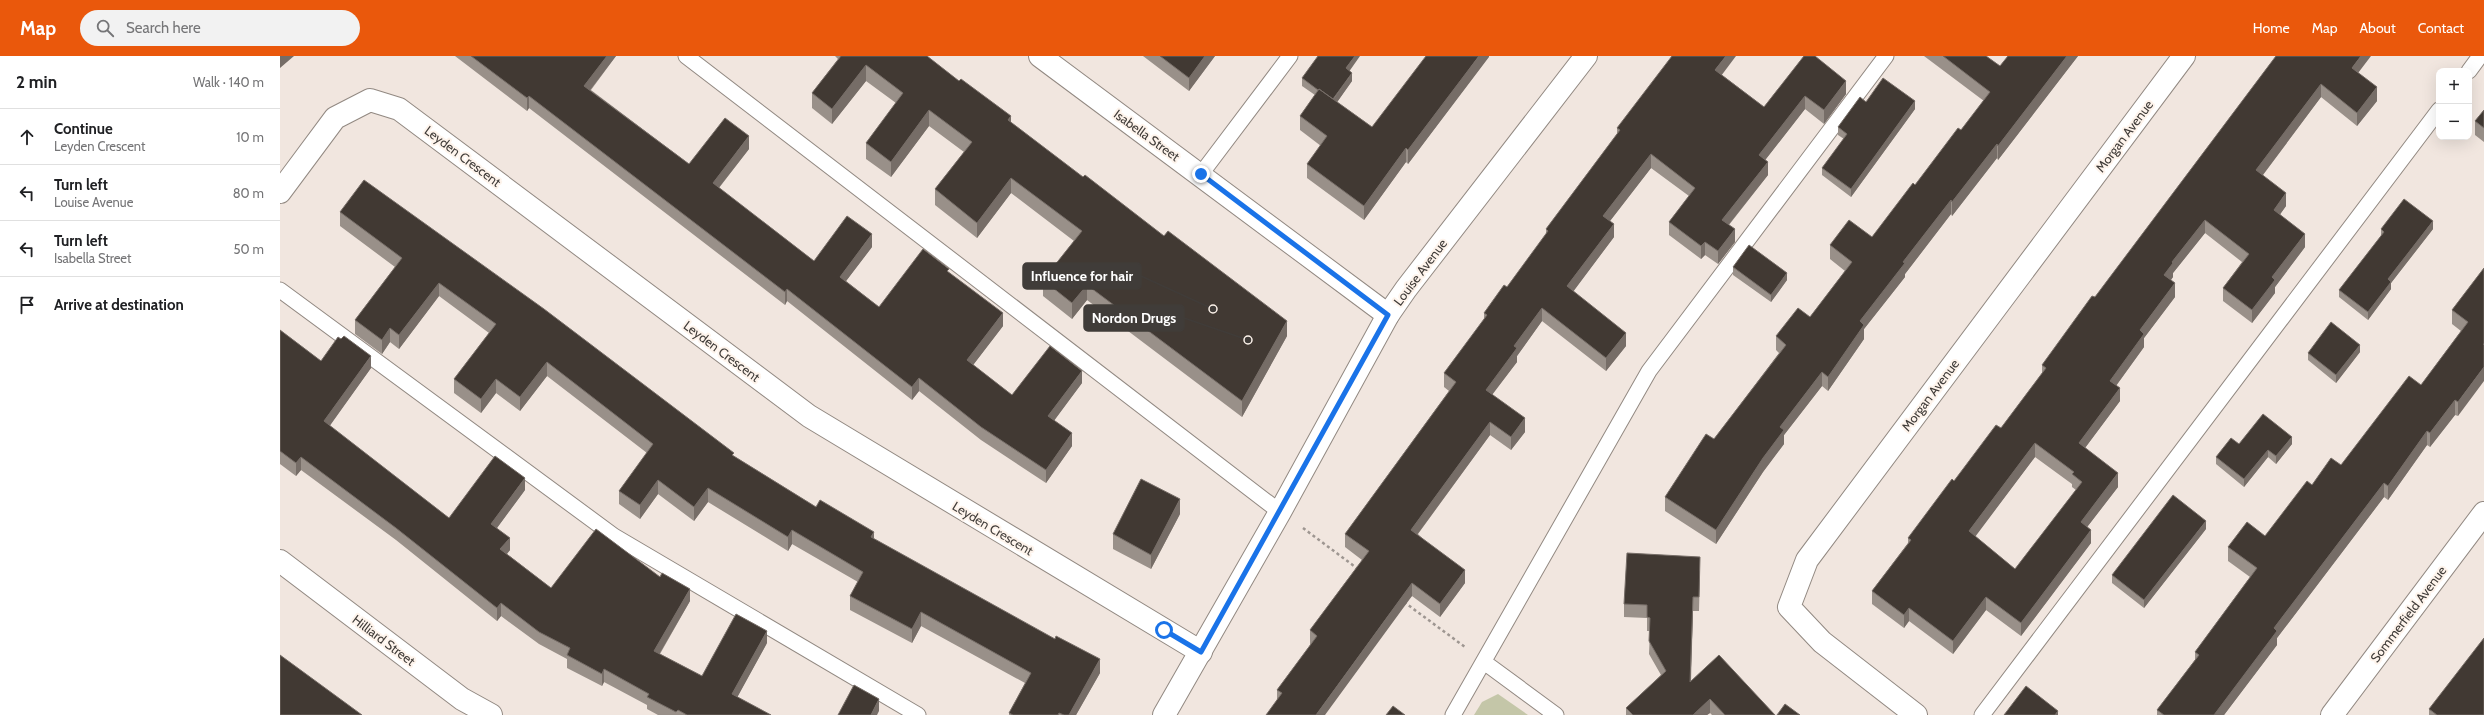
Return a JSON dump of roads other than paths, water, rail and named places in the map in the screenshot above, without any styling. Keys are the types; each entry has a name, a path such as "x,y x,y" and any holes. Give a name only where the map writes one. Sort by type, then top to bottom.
{"street":[{"name":"Isabella Street","path":"1040,56 1201,174 1388,315"},
{"name":"Louise Avenue","path":"1164,715 1280,512 1388,315 1406,289 1586,56"},
{"name":"Morgan Avenue","path":"1916,715 1822,642 1789,608 1807,560 2184,56"},
{"name":"Leyden Crescent","path":"280,192 335,118 370,100 399,109 809,416 1201,652"},
{"name":"Sommerfield Avenue","path":"2332,715 2484,513"},
{"name":"Hilliard Street","path":"280,561 462,699 491,715"}],"lane":[{"path":"686,56 1280,512"},
{"path":"1201,174 1290,56"},
{"path":"1453,715 1649,371 1886,56"},
{"path":"2470,68 2480,56"},
{"path":"1982,715 2436,114"},
{"path":"280,290 614,536 918,715"},
{"path":"1484,662 1556,715"}],"place":[{"name":"Influence for hair","path":"1213,309"},
{"name":"Nordon Drugs","path":"1248,340"}]}
